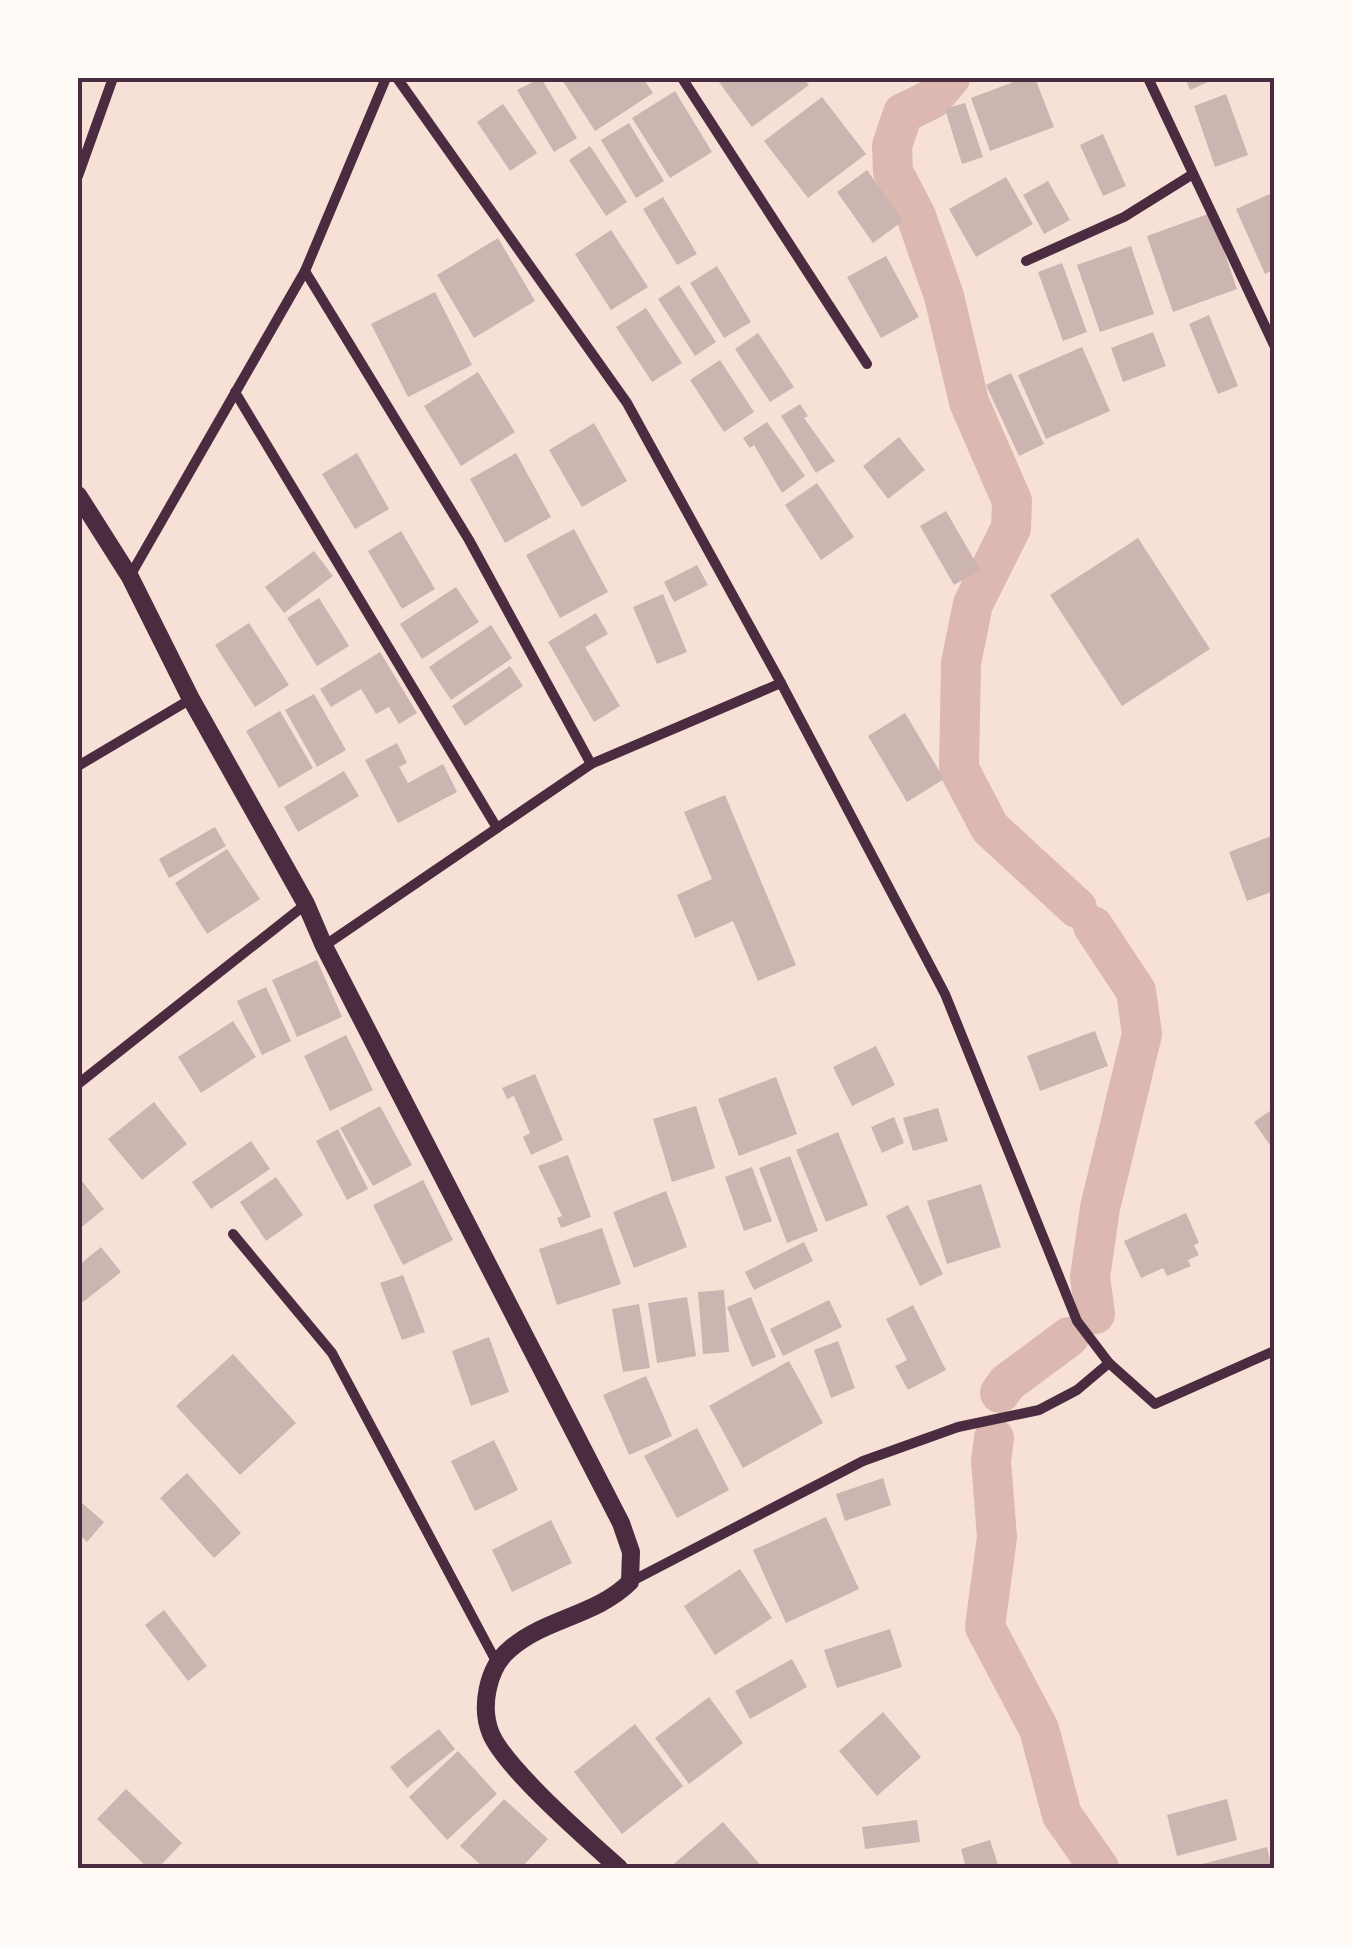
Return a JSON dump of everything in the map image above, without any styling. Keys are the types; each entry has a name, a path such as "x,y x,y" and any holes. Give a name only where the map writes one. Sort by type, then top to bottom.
{"street":[{"path":"78,176 113,78"},
{"path":"130,577 306,271 386,78"},
{"path":"397,78 627,403 781,683 945,994 1077,1321 1109,1363 1155,1404 1274,1351"},
{"path":"682,78 866,364"},
{"path":"1148,78 1274,344"},
{"path":"1026,261 1124,216 1193,174"},
{"path":"306,271 469,540 591,764"},
{"path":"236,392 497,828"},
{"path":"78,496 130,577 191,699 306,904 324,946 621,1523 631,1552 630,1582"},
{"path":"324,946 591,764 781,683"},
{"path":"78,766 191,699"},
{"path":"78,1084 306,904"},
{"path":"233,1234 332,1353 498,1665"},
{"path":"618,1868 548,1801 493,1738 484,1711 498,1665 508,1650 612,1601 630,1582 863,1461 958,1427 1039,1410 1077,1390 1109,1363"}],"building":[{"path":"541,78 577,138 554,152 517,90"},
{"path":"561,78 643,78 653,93 595,131"},
{"path":"716,78 803,78 809,85 752,127"},
{"path":"1024,78 1035,78 1054,127 990,151 971,98"},
{"path":"1185,78 1217,78 1190,90"},
{"path":"675,91 712,152 670,178 632,118"},
{"path":"1226,94 1248,155 1215,167 1194,106"},
{"path":"822,97 866,154 808,198 764,141"},
{"path":"965,103 983,157 962,164 945,109"},
{"path":"503,104 537,153 510,171 477,122"},
{"path":"629,123 664,181 636,198 601,140"},
{"path":"1103,134 1126,186 1103,196 1080,145"},
{"path":"590,146 627,202 606,216 569,160"},
{"path":"867,170 903,221 873,243 837,192"},
{"path":"1006,177 1033,224 976,257 949,209"},
{"path":"1048,181 1070,220 1044,234 1023,195"},
{"path":"1274,192 1274,269 1265,274 1236,209"},
{"path":"663,197 697,254 677,265 643,209"},
{"path":"1211,213 1237,289 1173,312 1147,236"},
{"path":"611,230 648,287 611,310 575,254"},
{"path":"498,238 535,301 474,338 437,275"},
{"path":"1131,246 1154,314 1100,332 1077,265"},
{"path":"886,256 919,317 881,338 847,277"},
{"path":"1062,263 1087,332 1063,341 1038,272"},
{"path":"717,266 751,322 724,338 690,283"},
{"path":"679,285 716,342 695,356 658,299"},
{"path":"435,292 472,365 408,397 371,324"},
{"path":"646,308 682,363 652,382 616,327"},
{"path":"1209,315 1238,386 1218,394 1189,324"},
{"path":"1153,332 1166,366 1123,382 1111,348"},
{"path":"758,333 794,387 770,402 735,349"},
{"path":"1082,347 1110,411 1046,439 1018,375"},
{"path":"720,360 754,412 724,432 690,380"},
{"path":"478,372 515,432 461,466 424,406"},
{"path":"1011,373 1044,444 1019,456 986,385"},
{"path":"800,404 808,416 804,418 835,461 816,473 781,416"},
{"path":"767,422 805,476 782,493 754,445 750,448 743,438"},
{"path":"594,423 627,481 582,507 549,450"},
{"path":"899,437 925,470 888,499 863,466"},
{"path":"357,453 389,509 355,529 322,474"},
{"path":"516,453 551,517 505,543 470,479"},
{"path":"817,483 854,537 821,560 785,505"},
{"path":"946,511 980,570 954,585 920,526"},
{"path":"574,529 608,592 560,618 526,555"},
{"path":"401,531 435,589 402,609 368,551"},
{"path":"1138,538 1210,649 1122,706 1050,595"},
{"path":"314,551 333,576 284,613 265,587"},
{"path":"697,565 708,585 674,602 664,582"},
{"path":"456,587 479,622 422,659 400,624"},
{"path":"663,594 687,652 657,664 633,607"},
{"path":"319,598 349,646 317,666 287,618"},
{"path":"596,613 608,634 585,647 620,706 594,722 548,642"},
{"path":"249,623 289,685 255,707 215,645"},
{"path":"491,625 512,658 451,700 429,667"},
{"path":"380,652 417,713 399,724 389,707 376,714 361,689 331,707 320,689"},
{"path":"510,666 523,686 465,726 452,706"},
{"path":"314,694 346,750 317,767 285,710"},
{"path":"280,711 313,768 279,788 246,731"},
{"path":"905,713 944,779 907,802 868,736"},
{"path":"397,743 407,763 399,767 408,783 443,764 457,792 398,823 365,760"},
{"path":"344,771 359,796 298,832 284,807"},
{"path":"725,795 796,965 758,981 733,921 695,938 677,895 712,879 684,812"},
{"path":"215,827 226,846 169,878 159,859"},
{"path":"1274,835 1274,891 1247,901 1229,852"},
{"path":"227,849 260,899 207,934 175,883"},
{"path":"317,960 342,1017 297,1037 272,980"},
{"path":"266,987 291,1041 262,1055 237,1001"},
{"path":"233,1021 256,1057 201,1093 178,1057"},
{"path":"1095,1031 1108,1066 1040,1091 1027,1056"},
{"path":"346,1035 373,1090 330,1111 304,1056"},
{"path":"876,1046 895,1085 852,1106 833,1067"},
{"path":"535,1074 563,1140 531,1155 523,1137 530,1133 514,1096 507,1099 502,1088"},
{"path":"776,1077 797,1134 739,1156 718,1099"},
{"path":"154,1102 187,1144 142,1180 108,1139"},
{"path":"380,1106 412,1165 373,1186 340,1128"},
{"path":"696,1106 715,1168 672,1182 653,1119"},
{"path":"938,1108 948,1141 913,1151 903,1118"},
{"path":"1274,1108 1274,1151 1254,1122"},
{"path":"894,1117 904,1143 882,1153 871,1127"},
{"path":"338,1129 368,1189 347,1200 316,1141"},
{"path":"838,1132 868,1205 826,1222 796,1150"},
{"path":"251,1141 270,1169 211,1209 192,1182"},
{"path":"568,1155 591,1217 561,1228 557,1218 562,1216 538,1166"},
{"path":"790,1156 818,1231 787,1243 759,1168"},
{"path":"752,1167 772,1221 744,1231 725,1177"},
{"path":"78,1176 104,1209 78,1230"},
{"path":"276,1177 303,1215 266,1241 240,1202"},
{"path":"423,1180 453,1240 403,1265 373,1205"},
{"path":"981,1184 1001,1247 947,1264 927,1201"},
{"path":"666,1191 687,1247 634,1268 613,1212"},
{"path":"908,1205 943,1274 920,1286 886,1216"},
{"path":"1186,1213 1199,1243 1194,1245 1199,1255 1188,1260 1191,1266 1167,1276 1163,1268 1141,1278 1124,1241"},
{"path":"602,1228 621,1284 557,1305 539,1249"},
{"path":"804,1242 813,1261 754,1290 745,1272"},
{"path":"101,1247 121,1272 83,1302 78,1296 78,1266"},
{"path":"403,1275 425,1332 402,1340 380,1283"},
{"path":"724,1290 729,1352 703,1354 698,1292"},
{"path":"687,1297 696,1356 657,1363 648,1303"},
{"path":"751,1297 776,1357 752,1367 727,1307"},
{"path":"829,1300 842,1327 783,1356 770,1329"},
{"path":"639,1304 650,1368 623,1372 612,1309"},
{"path":"913,1305 946,1370 908,1390 895,1366 907,1360 886,1319"},
{"path":"489,1337 509,1392 471,1406 452,1351"},
{"path":"838,1341 855,1388 831,1398 814,1350"},
{"path":"233,1354 296,1423 240,1475 176,1406"},
{"path":"789,1361 823,1423 743,1468 709,1406"},
{"path":"646,1376 672,1436 629,1455 603,1395"},
{"path":"697,1428 729,1490 677,1518 644,1456"},
{"path":"494,1440 518,1490 475,1511 451,1461"},
{"path":"187,1473 241,1533 214,1558 160,1498"},
{"path":"883,1478 891,1505 845,1521 836,1494"},
{"path":"82,1503 104,1522 87,1542 78,1534 78,1508"},
{"path":"826,1517 859,1589 786,1623 753,1550"},
{"path":"551,1520 572,1563 512,1592 492,1550"},
{"path":"740,1569 772,1618 715,1655 684,1606"},
{"path":"164,1610 207,1666 188,1681 145,1625"},
{"path":"890,1629 902,1667 837,1688 824,1650"},
{"path":"792,1659 807,1687 750,1719 735,1691"},
{"path":"709,1697 743,1743 689,1784 655,1738"},
{"path":"883,1712 921,1757 877,1796 839,1751"},
{"path":"635,1724 683,1786 622,1834 574,1772"},
{"path":"439,1729 455,1749 407,1788 390,1767"},
{"path":"458,1751 497,1794 447,1840 409,1797"},
{"path":"126,1789 182,1843 158,1868 148,1868 97,1819"},
{"path":"504,1799 548,1839 521,1868 484,1868 460,1846"},
{"path":"1227,1799 1237,1840 1177,1856 1167,1815"},
{"path":"917,1820 920,1842 865,1849 862,1827"},
{"path":"723,1822 763,1868 669,1868"},
{"path":"990,1840 999,1868 966,1868 961,1849"},
{"path":"1267,1847 1272,1868 1191,1868 1191,1867"}],"waterway":[{"path":"950,78 932,99 903,113 892,146 893,172 916,216 944,296 969,402 1012,501 1011,528 973,604 961,663 959,769 990,828 1077,908"},
{"path":"1093,926 1136,991 1142,1034 1100,1208 1090,1277 1095,1314"},
{"path":"1000,1393 1007,1383 1069,1337"},
{"path":"994,1438 991,1461 997,1537 985,1627 1039,1729 1062,1815 1099,1868"}]}
